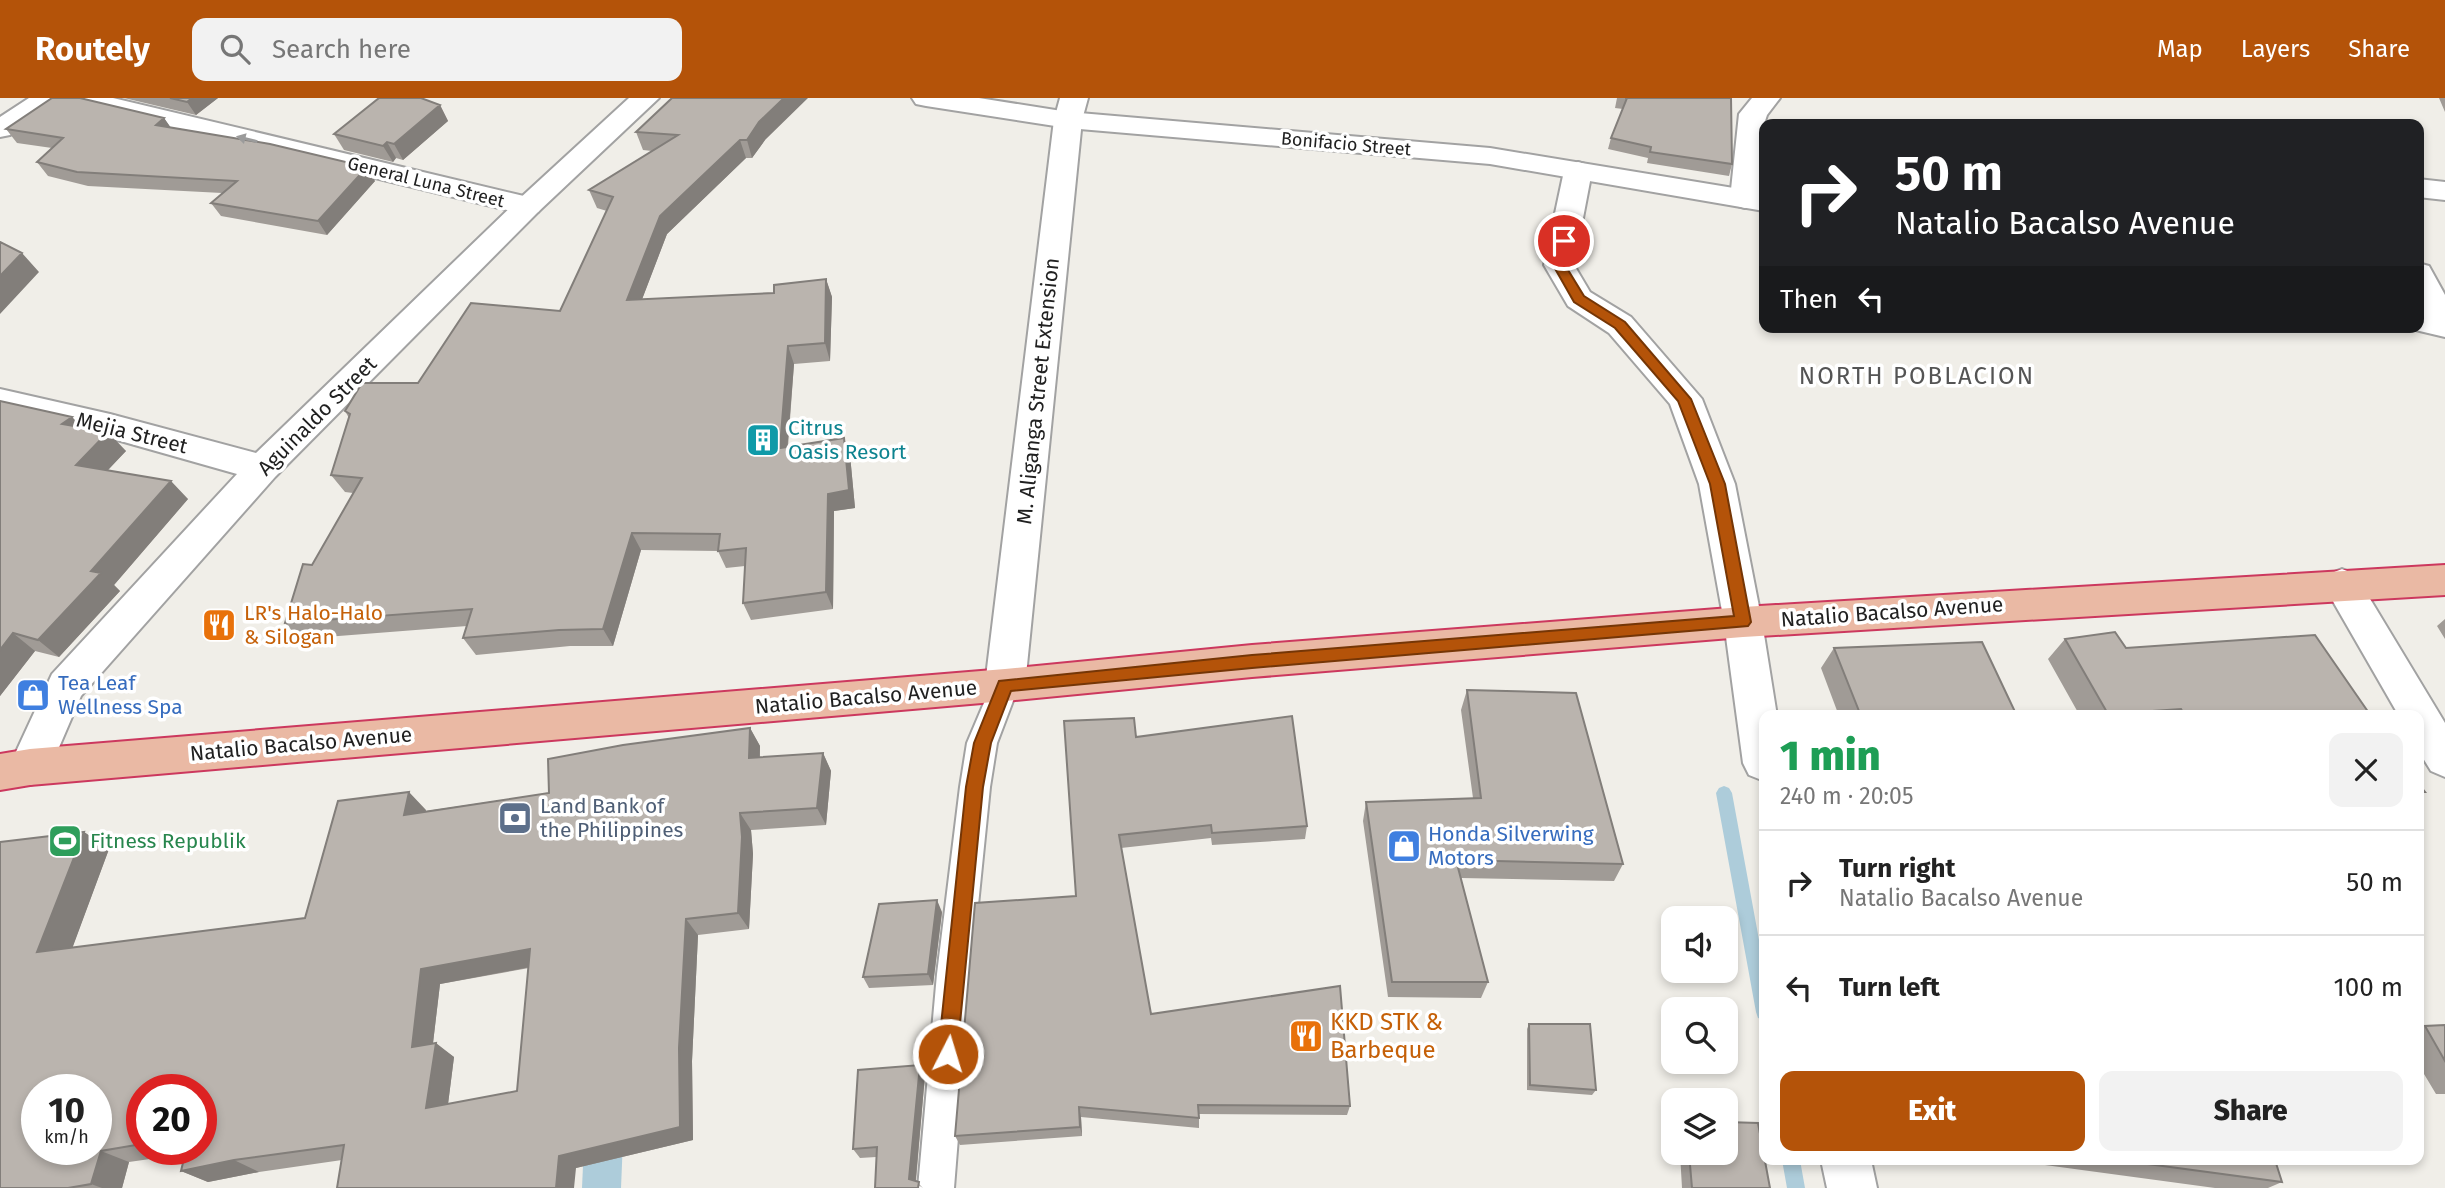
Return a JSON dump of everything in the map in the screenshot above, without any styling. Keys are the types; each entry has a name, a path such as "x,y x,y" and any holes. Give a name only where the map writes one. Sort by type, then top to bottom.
{"highway":[{"name":"Natalio Bacalso Avenue","path":"15,769 1005,685 1252,661 1743,622 2342,584 2445,580"}],"street":[{"path":"0,129 48,98"},
{"name":"General Luna Street","path":"79,98 528,206"},
{"name":"Aguinaldo Street","path":"15,769 66,686 263,468 528,206 645,98"},
{"name":"Bonifacio Street","path":"926,98 1071,109 1490,156 1754,201"},
{"path":"1754,201 1753,114 1766,98"},
{"name":"M. Aliganga Street Extension","path":"1005,685 1071,109"},
{"path":"1578,171 1559,265 1579,299 1620,325 1685,399 1717,484 1743,622 1759,729"},
{"path":"2424,189 2445,191"},
{"path":"2424,285 2445,326"},
{"path":"2424,322 2445,326"},
{"name":"Mejia Street","path":"0,401 110,426 263,468"},
{"path":"2342,584 2416,710"},
{"path":"2424,723 2445,759"},
{"path":"1847,1165 1852,1188"}],"lane":[{"path":"936,1188 954,974 975,787 982,743 1005,685"}],"water":[{"path":"625,1091 621,1188 582,1188 586,1099"}],"building":[{"path":"52,98 80,98 164,118 156,125 270,144 367,167 318,221 211,203 237,181 77,172 37,162 63,138 6,129"},
{"path":"170,98 192,98 187,102"},
{"path":"379,98 421,98 440,105 394,144 387,142 383,146 334,134"},
{"path":"672,98 784,98 759,122 747,140 740,140 660,216 627,300 774,293 774,285 826,279 825,343 788,346 780,448 844,438 849,490 828,494 826,592 743,603 746,548 718,551 720,534 632,533 603,629 463,638 472,609 285,623 303,564 312,565 362,478 331,475 350,414 345,411 362,383 418,383 471,303 560,311 613,197 589,190 678,135 636,132"},
{"path":"1627,98 1731,98 1732,164 1650,152 1651,147 1611,138"},
{"path":"0,242 22,253 0,276"},
{"path":"0,401 72,417 62,424 108,432 76,465 171,481 91,571 101,573 38,640 13,633 0,650"},
{"path":"2115,632 2126,648 2315,635 2367,710 2106,710 2065,639"},
{"path":"1982,642 2014,710 1859,710 1834,648"},
{"path":"1467,690 1576,693 1623,864 1456,860 1488,982 1392,982 1366,802 1481,798"},
{"path":"1292,716 1307,826 1212,833 1211,825 1119,835 1151,1014 1340,986 1350,1106 1198,1105 1199,1118 1079,1107 1080,1127 955,1136 975,903 1076,896 1064,721 1134,718 1136,737"},
{"path":"750,728 749,758 823,753 817,808 740,813 742,837 738,913 686,919 679,1048 680,1127 559,1156 556,1188 337,1188 344,1145 217,1164 217,1074 126,1074 126,1147 112,1149 112,1074 21,1074 21,1165 97,1165 91,1184 68,1188 0,1188 0,842 84,832 37,952 305,918 338,801 409,792 404,815 549,793 548,759 623,745","holes":["530,949 517,1091 426,1108 436,1043 412,1047 421,969"]},
{"path":"937,900 928,974 863,977 879,904"},
{"path":"1529,1024 1590,1024 1596,1090 1530,1085"},
{"path":"2445,1025 2445,1061 2425,1026"},
{"path":"920,1065 909,1179 919,1182 918,1188 875,1188 877,1147 853,1149 858,1070"},
{"path":"1738,1122 1758,1123 1759,1165 1766,1165 1770,1188 1692,1188 1690,1165 1738,1165"},
{"path":"182,1165 210,1165 181,1171"},
{"path":"2155,1165 2277,1165 2282,1182"}],"waterway":[{"path":"1724,793 1759,985"},
{"path":"1792,1165 1796,1188"}],"place":[{"name":"Citrus Oasis Resort","path":"763,440"},
{"name":"LR's Halo-Halo & Silogan","path":"219,625"},
{"name":"Tea Leaf Wellness Spa","path":"33,695"},
{"name":"Land Bank of the Philippines","path":"515,818"},
{"name":"Fitness Republik","path":"65,841"},
{"name":"Honda Silverwing Motors","path":"1404,846"},
{"name":"KKD STK & Barbeque","path":"1306,1036"}],"district":[{"name":"NORTH POBLACION","path":"1917,376"}],"route":[{"path":"948,1054 975,787 982,743 1005,685 1252,661 1743,622 1717,484 1685,399 1620,325 1579,299 1559,265 1564,241"}]}
